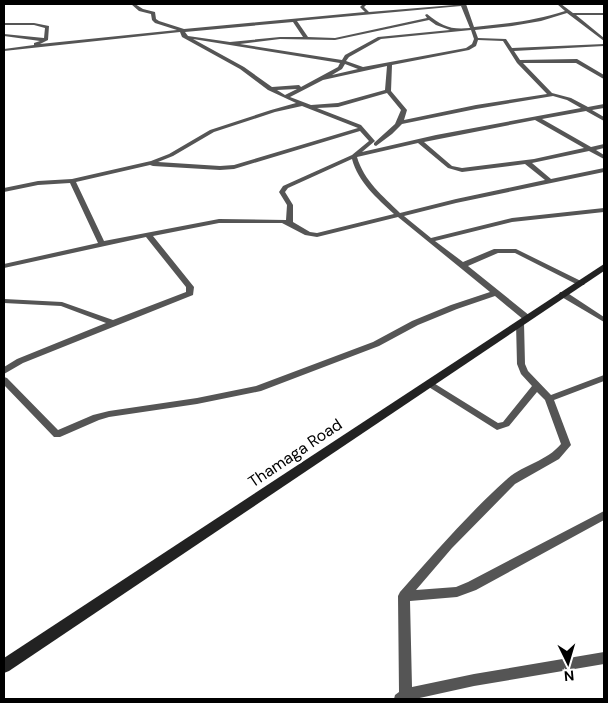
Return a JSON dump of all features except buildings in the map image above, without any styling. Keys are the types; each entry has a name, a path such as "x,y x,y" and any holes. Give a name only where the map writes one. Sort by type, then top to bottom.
{"main road":[{"name":"Thamaga Road","path":"4,666 604,267"}],"street":[{"path":"134,4 141,10 153,13 154,20 157,22 183,33 242,68 270,89 309,107 354,123 370,137 373,144"},
{"path":"366,4 362,6 368,13"},
{"path":"4,50 463,4 476,39 474,44 461,51 362,69 321,79"},
{"path":"559,4 604,40"},
{"path":"412,10 427,15 429,19 440,25 461,30"},
{"path":"273,111 302,87 340,68 347,56 380,38 472,30 541,20 570,13 604,14"},
{"path":"232,43 306,38 335,39 429,19"},
{"path":"294,20 306,38"},
{"path":"4,24 42,25 47,27 46,40"},
{"path":"183,33 343,62 362,69"},
{"path":"4,35 65,43"},
{"path":"476,39 502,39 519,62 552,95"},
{"path":"27,48 46,40"},
{"path":"510,50 604,45"},
{"path":"519,62 577,61 604,77"},
{"path":"390,64 388,91 404,110 401,122"},
{"path":"270,89 302,87"},
{"path":"309,107 338,105 388,91"},
{"path":"289,223 290,205 282,192 285,187 354,156 401,122 552,95 566,98 604,119"},
{"path":"4,190 38,183 72,181 147,163 171,155 212,132 273,111 302,104"},
{"path":"354,156 403,144 604,106"},
{"path":"537,119 604,157"},
{"path":"147,163 220,168 234,167 362,130"},
{"path":"419,141 450,166 468,170 527,162 604,146"},
{"path":"373,144 403,144"},
{"path":"354,156 359,171 367,182 398,215 496,293 523,321 521,364 524,372 549,399 566,446 561,452 522,472 511,481 448,546 404,596 403,697 474,680 604,658"},
{"path":"527,162 551,182"},
{"path":"4,266 219,221 289,223 303,234 317,235 513,188 604,170"},
{"path":"72,181 102,244"},
{"path":"430,240 512,220 604,210"},
{"path":"4,371 20,361 190,293 190,287 148,235"},
{"path":"463,266 497,252 516,251 581,283"},
{"path":"4,380 57,435 96,417 109,414 198,401 258,389 368,348 415,323 496,293"},
{"path":"563,294 604,320"},
{"path":"4,301 62,304 114,323"},
{"path":"549,399 604,378"},
{"path":"429,384 497,427 506,424 537,386"},
{"path":"404,596 457,592 472,586 604,515"}]}
